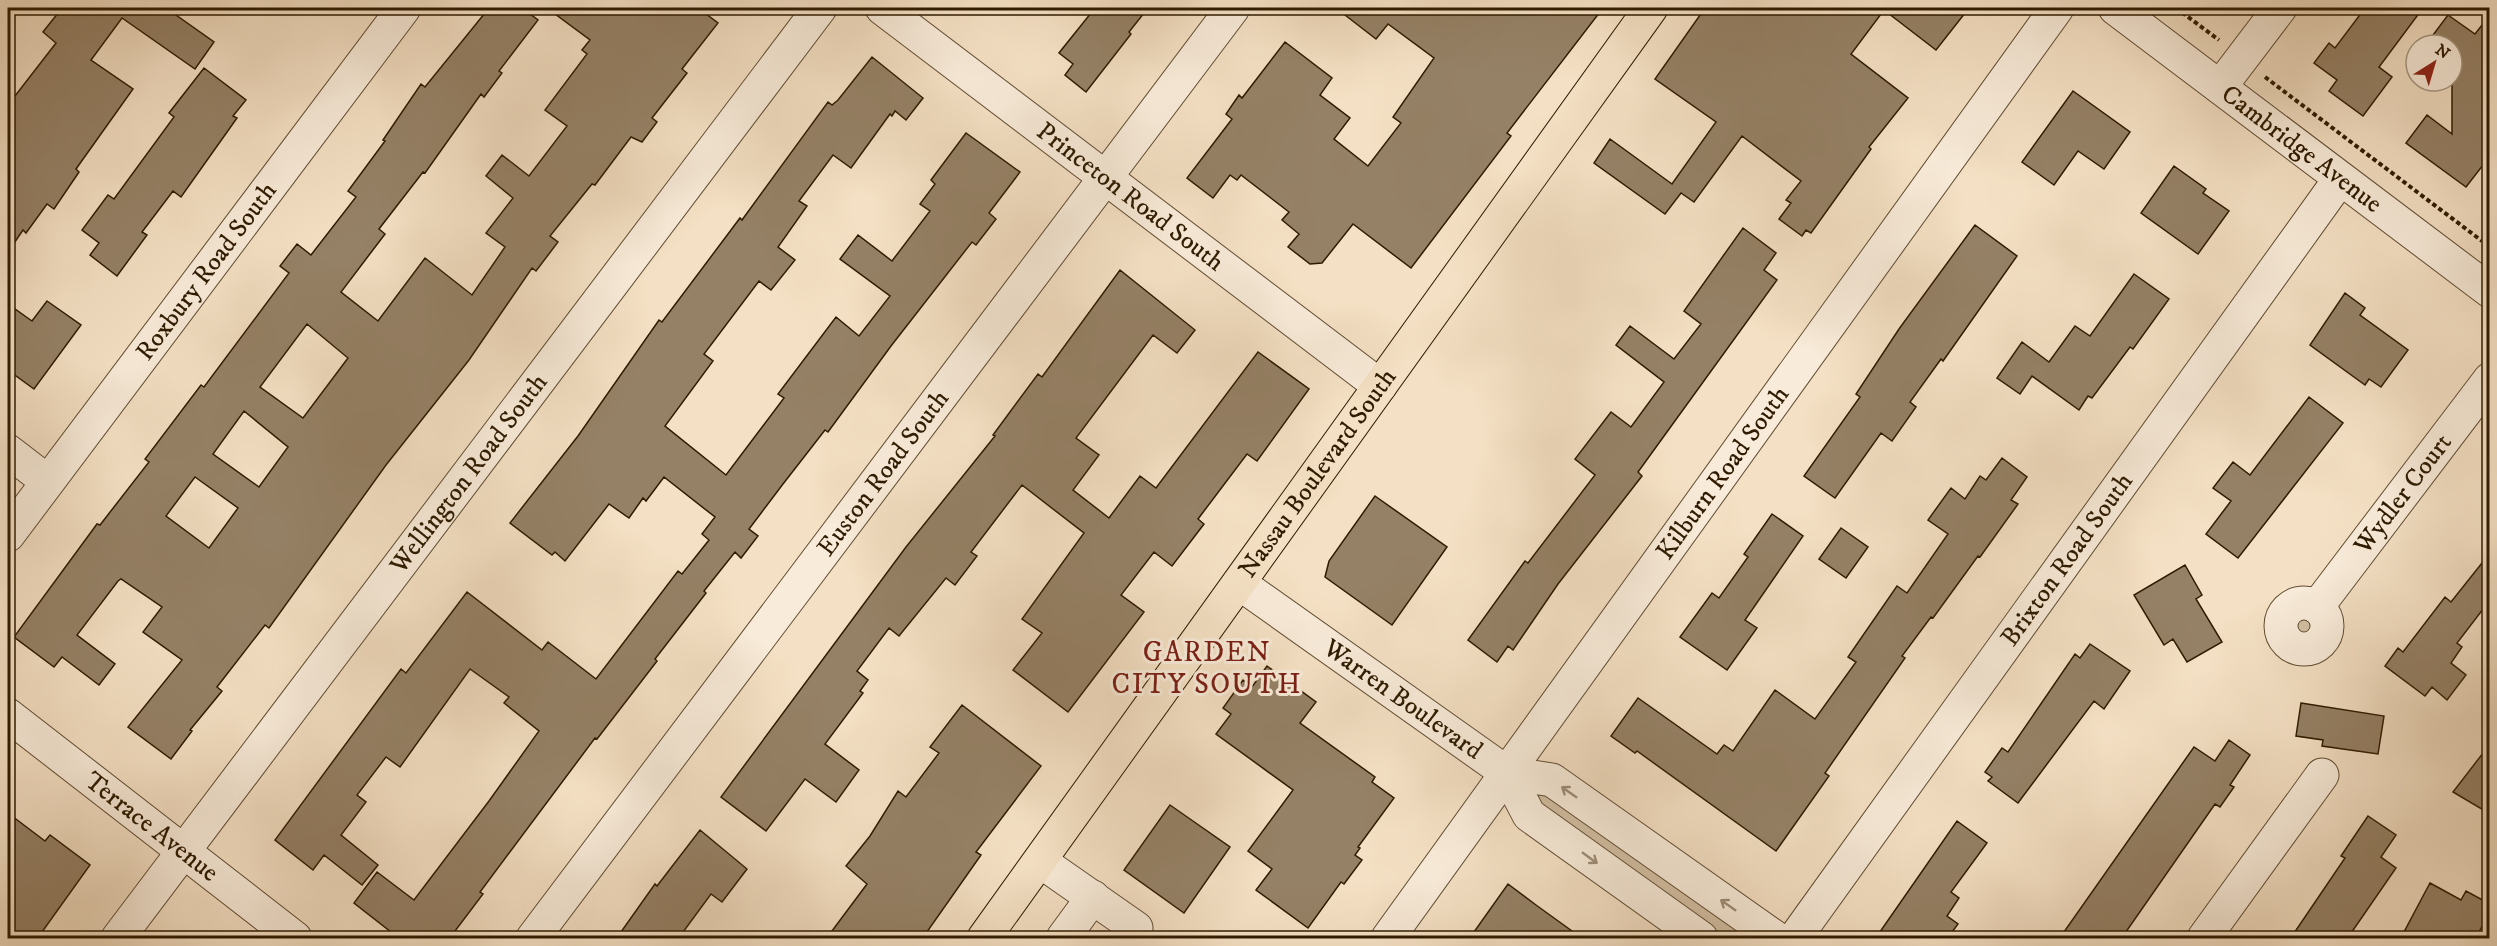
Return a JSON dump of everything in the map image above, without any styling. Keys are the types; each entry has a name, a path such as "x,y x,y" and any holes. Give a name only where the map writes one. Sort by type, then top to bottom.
{"main road":[{"name":"Nassau Boulevard South","path":"984,939 1650,8"}],"street":[{"name":"Roxbury Road South","path":"8,535 404,8"},
{"name":"Wellington Road South","path":"118,939 820,8"},
{"name":"Princeton Road South","path":"882,8 1380,386"},
{"name":"Euston Road South","path":"533,939 1233,8"},
{"name":"Kilburn Road South","path":"1388,939 2057,8"},
{"name":"Cambridge Avenue","path":"2115,8 2340,179 2487,285"},
{"path":"2220,87 2280,8"},
{"name":"Brixton Road South","path":"1795,939 2340,179"},
{"name":"Wydler Court","path":"2317,607 2490,379"},
{"path":"8,451 47,481"},
{"name":"Warren Boulevard","path":"1239,583 1507,773 1529,814 1701,939"},
{"name":"Terrace Avenue","path":"8,716 295,939"},
{"name":"Warren Boulevard","path":"1507,773 1552,780 1776,939"},
{"path":"2204,939 2322,775"},
{"path":"1040,861 1136,928 1128,939"},
{"path":"1063,939 1093,897"}],"path":[{"path":"2176,8 2220,41"},
{"path":"2260,72 2482,241"}],"shaded area":[{"path":"2303,609 2315,614 2320,626 2315,638 2303,643 2291,638 2286,626 2291,614"},
{"path":"1507,773 1552,780 1776,938 1701,938 1529,815"}],"building":[{"path":"62,8 166,8 214,42 195,69 122,18 91,60 133,89 76,169 79,172 54,209 47,204 26,233 23,230 8,252 8,105 56,43 43,32"},
{"path":"489,8 522,8 538,20 499,71 502,73 484,97 481,94 425,173 423,172 379,229 385,234 341,292 378,321 425,258 472,295 505,247 486,233 513,198 486,176 502,155 529,176 567,126 545,110 587,54 582,50 590,40 547,8 698,8 718,23 682,69 687,73 652,118 657,122 642,142 631,137 595,185 592,184 550,236 558,242 536,271 532,268 469,360 386,465 269,628 265,625 217,687 222,691 190,730 192,731 171,759 128,727 182,660 143,632 162,607 121,579 118,581 77,635 115,664 99,685 62,657 54,667 14,637 97,524 100,525 149,462 145,459 201,385 204,387 289,273 280,266 297,244 311,255 356,197 348,191 385,141 383,140 421,84 425,87","holes":["307,324 348,358 303,418 260,387","244,411 288,447 259,487 213,454","195,477 238,508 209,548 166,516"]},
{"path":"1095,8 1148,8 1086,92 1065,75 1073,64 1059,53"},
{"path":"1336,8 1603,8 1507,133 1511,136 1411,268 1353,224 1322,263 1310,264 1288,247 1299,234 1282,220 1289,212 1241,175 1237,180 1230,175 1213,198 1187,178 1232,119 1226,114 1239,95 1242,98 1285,42 1332,78 1320,95 1350,118 1334,139 1368,166 1401,123 1393,117 1434,58 1388,24 1376,39"},
{"path":"1705,8 1969,8 1936,50 1884,10 1851,54 1908,98 1869,147 1871,149 1811,233 1806,230 1802,236 1779,219 1791,203 1786,200 1801,181 1742,136 1694,202 1681,193 1665,214 1594,163 1610,139 1672,184 1716,122 1655,79"},
{"path":"2365,8 2423,8 2379,67 2392,77 2363,116 2329,91 2337,80 2314,63 2329,43 2335,48"},
{"path":"2448,15 2475,34 2490,15 2490,156 2466,187 2406,143 2427,115 2452,134 2452,93 2464,93 2464,33 2434,33"},
{"path":"872,57 923,98 906,120 895,111 892,116 890,114 851,168 833,155 799,201 807,206 778,247 795,260 771,290 759,281 704,354 713,361 665,426 726,475 784,398 778,394 836,317 859,336 890,296 840,259 858,235 892,261 930,211 920,204 935,184 931,180 966,133 1020,172 989,213 996,219 976,245 972,242 828,432 825,430 783,484 749,529 758,536 741,558 735,552 704,591 706,593 655,659 657,661 597,739 595,738 480,892 483,894 449,939 400,939 354,903 377,872 414,900 489,801 539,731 504,703 509,697 470,669 400,767 386,757 357,795 366,802 341,835 378,865 362,885 324,855 313,870 275,840 401,669 406,673 467,592 542,650 548,642 596,679 678,571 682,574 709,540 702,534 715,517 664,477 646,501 643,498 629,518 609,504 565,561 555,552 552,555 510,523 578,436 659,320 662,322 740,218 742,220 828,102 832,105 838,100"},
{"path":"204,68 246,100 233,116 237,118 181,197 173,191 142,232 147,235 117,276 90,255 99,243 82,230 108,195 114,199 174,117 169,113"},
{"path":"2073,91 2130,132 2104,169 2078,151 2054,185 2022,162"},
{"path":"2174,166 2206,189 2203,193 2229,211 2198,254 2141,213"},
{"path":"1975,225 2017,256 1943,361 1941,359 1910,402 1916,407 1892,441 1881,433 1835,498 1804,476 1860,397 1856,394 1899,329"},
{"path":"1743,228 1776,253 1764,270 1777,280 1638,472 1642,476 1558,584 1513,650 1508,646 1497,662 1468,640 1525,561 1528,563 1595,475 1575,459 1611,412 1631,427 1664,382 1616,345 1630,326 1674,359 1701,324 1684,311"},
{"path":"1120,270 1195,330 1177,353 1153,335 1076,438 1099,455 1073,490 1109,518 1140,476 1156,488 1258,352 1309,389 1257,461 1247,454 1198,519 1204,524 1172,566 1154,552 1121,595 1144,612 1068,712 1013,670 1042,633 1022,619 1084,533 1022,485 971,552 977,556 955,585 946,578 899,636 889,628 857,671 868,680 860,691 863,693 825,744 859,770 836,802 805,779 766,831 721,797 906,547 995,436 993,435 1038,374 1042,377"},
{"path":"2134,274 2169,299 2133,349 2130,347 2092,398 2088,396 2079,410 2032,376 2020,394 1997,378 2022,342 2049,362 2075,326 2090,336"},
{"path":"2345,293 2365,308 2360,315 2408,350 2381,387 2369,379 2365,385 2310,345"},
{"path":"47,301 81,325 34,389 8,370 8,304 32,321"},
{"path":"2309,397 2343,423 2238,558 2206,534 2231,501 2213,488 2233,462 2250,475"},
{"path":"2002,458 2027,477 2011,500 2018,504 1980,557 1978,556 1902,656 1905,658 1825,773 1829,776 1776,851 1637,751 1635,753 1611,736 1638,698 1717,754 1724,745 1733,751 1775,690 1815,719 1856,662 1848,657 1897,586 1907,593 1948,534 1928,520 1951,488 1965,499 1980,476 1986,480"},
{"path":"1375,496 1447,547 1392,625 1325,577 1329,561"},
{"path":"1772,514 1803,536 1745,620 1757,628 1727,670 1680,637 1712,593 1719,598 1748,557 1744,554"},
{"path":"1841,528 1868,547 1846,578 1819,559"},
{"path":"2490,553 2490,600 2457,643 2462,647 2451,663 2466,675 2447,700 2432,687 2425,696 2385,666 2398,648 2403,652 2445,597 2451,602"},
{"path":"2185,565 2202,595 2196,599 2222,642 2187,662 2173,639 2164,645 2134,595"},
{"path":"2090,644 2130,671 2104,709 2094,701 2018,803 1988,781 1992,777 1985,772 2002,748 2008,752 2075,654 2080,658"},
{"path":"1267,666 1316,702 1300,723 1375,777 1372,782 1394,798 1358,847 1360,848 1355,855 1362,860 1344,884 1341,882 1308,928 1256,890 1272,869 1248,851 1293,790 1216,734 1231,714 1223,708 1243,680 1252,687"},
{"path":"2301,703 2384,716 2378,754 2322,746 2323,740 2296,736"},
{"path":"962,705 1041,766 976,852 981,855 922,939 826,939 867,884 846,866 870,836 898,791 906,797 939,753 930,747"},
{"path":"2229,740 2250,755 2230,785 2234,787 2220,807 2215,804 2121,939 2059,939 2194,747 2215,761"},
{"path":"2490,744 2490,814 2453,792"},
{"path":"1170,805 1230,847 1184,913 1124,870"},
{"path":"8,813 45,841 50,835 90,865 37,939 8,939"},
{"path":"2368,816 2396,835 2381,857 2396,868 2347,939 2290,939 2345,858 2341,856"},
{"path":"1957,821 1987,843 1951,892 1959,898 1947,916 1958,924 1947,939 1875,939"},
{"path":"700,830 747,869 722,902 711,894 678,939 616,939 655,884 657,886"},
{"path":"2430,883 2461,900 2466,891 2490,904 2490,912 2475,939 2416,939 2404,932"},
{"path":"1508,884 1536,905 1583,939 1469,939"}],"district":[{"name":"GARDEN CITY SOUTH","path":"1207,668"}]}
